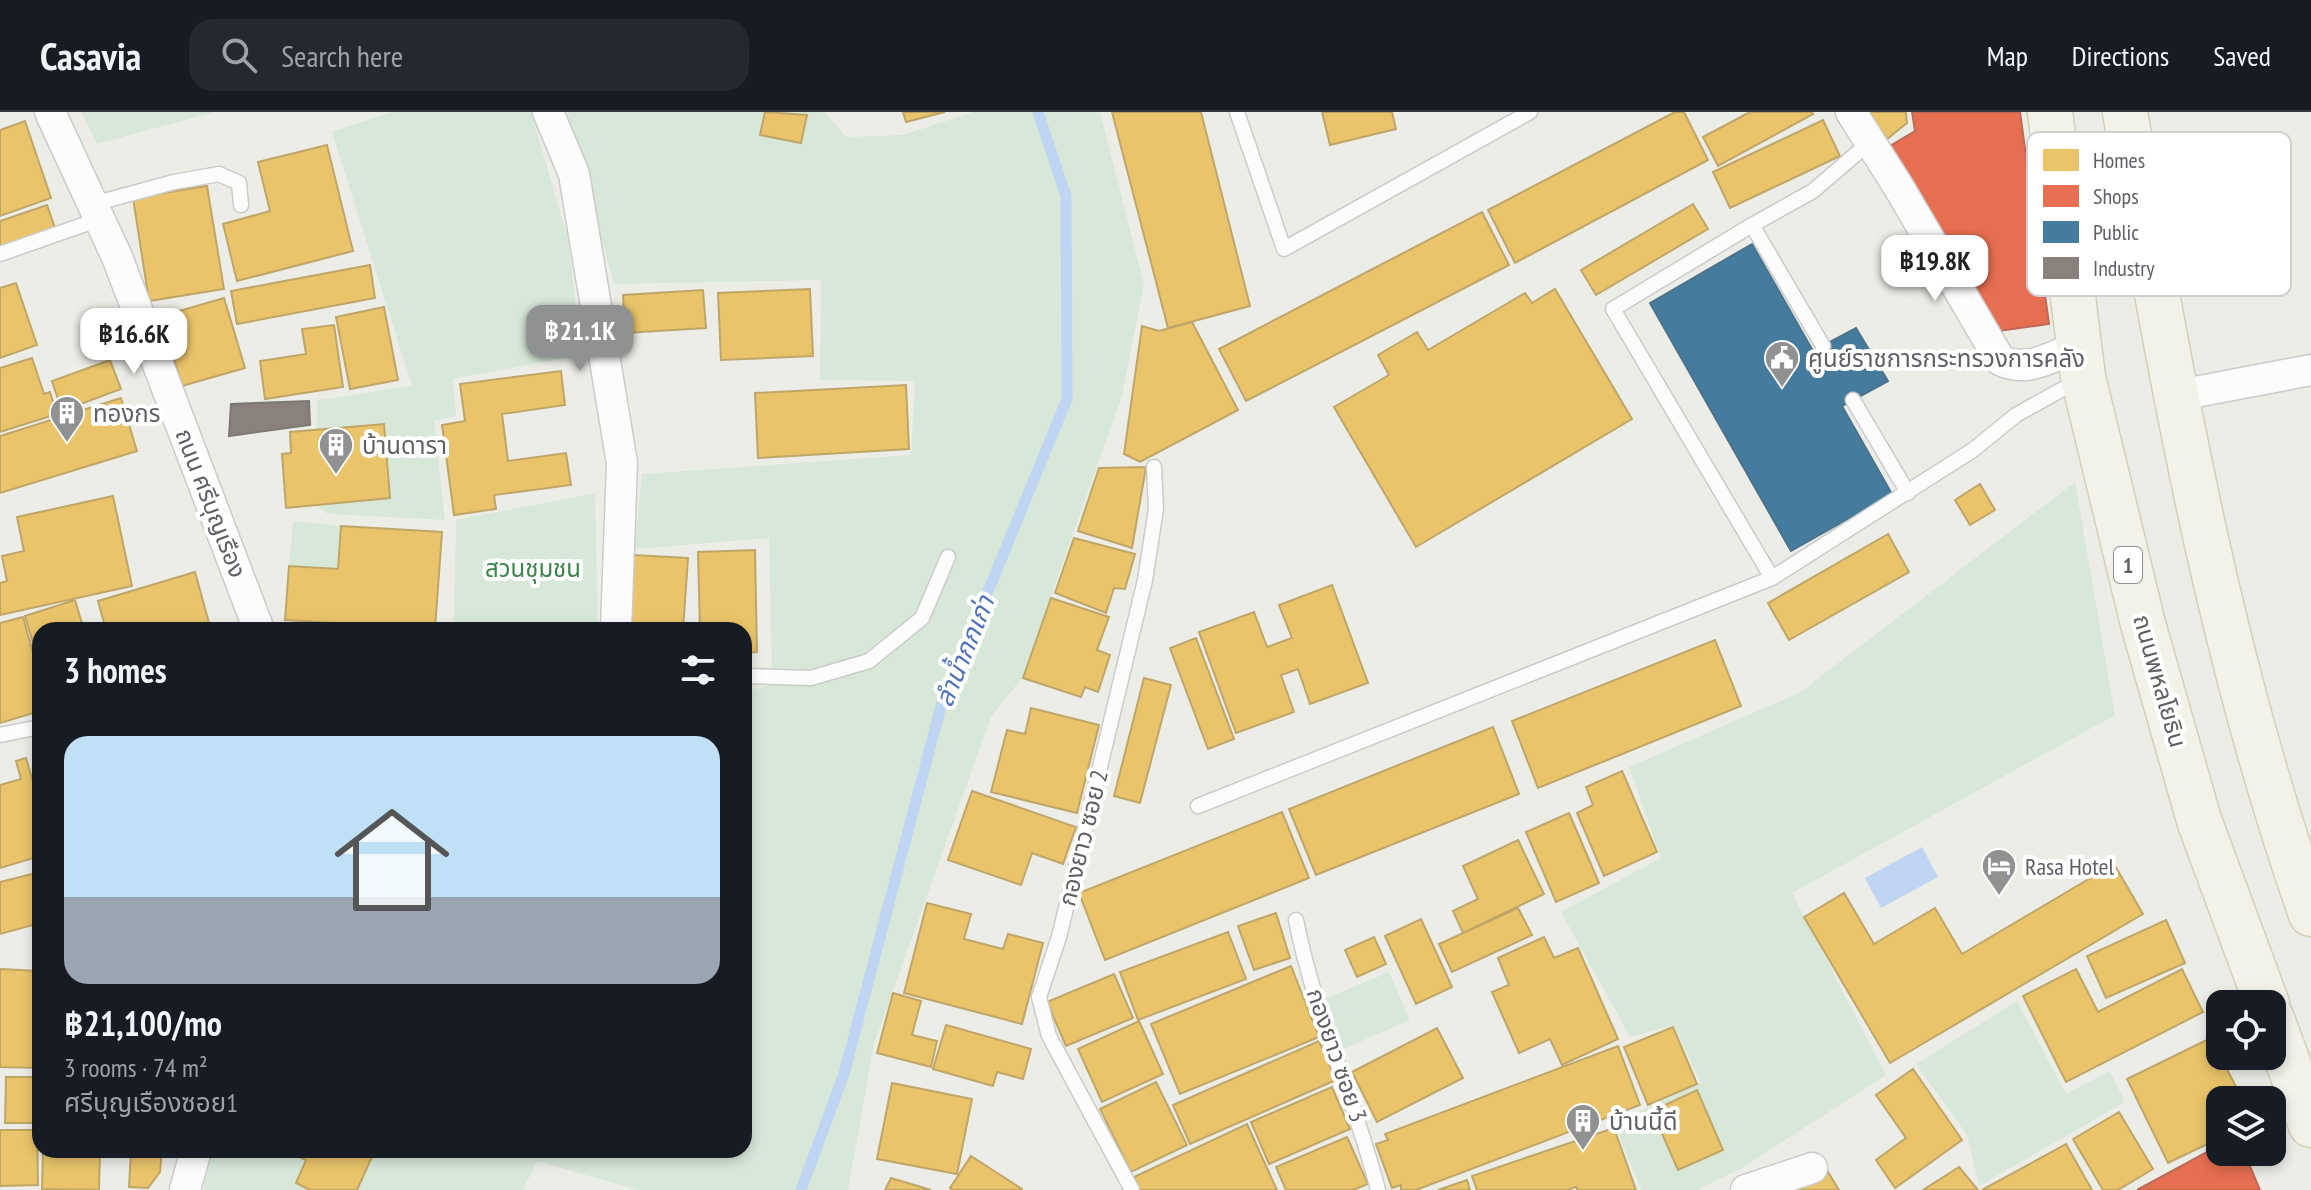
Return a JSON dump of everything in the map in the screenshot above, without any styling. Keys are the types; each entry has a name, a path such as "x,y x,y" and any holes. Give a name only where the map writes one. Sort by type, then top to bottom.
{"main road":[{"name":"ถนนพหลโยธิน","path":"2050,112 2052,132"},
{"path":"2125,112 2128,132"},
{"name":"ถนนพหลโยธิน","path":"2073,296 2081,362 2143,624 2199,820 2262,990"},
{"path":"2157,296 2174,396 2224,621 2279,825 2311,914"},
{"path":"2286,1057 2311,1125"}],"street":[{"name":"ถนน ศรีบุญเรือง","path":"50,112 117,257 263,622"},
{"path":"548,112 574,174 622,463 616,622"},
{"path":"1851,112 2000,360 2024,367 2081,362"},
{"path":"2174,396 2311,370"},
{"path":"185,1190 194,1158"},
{"path":"1746,1190 1812,1168"}],"lane":[{"path":"1237,112 1284,249 1530,112"},
{"path":"1772,578 1613,309 1813,191 1870,142"},
{"path":"0,254 174,182 219,174 239,183 241,205"},
{"path":"1752,225 1823,346"},
{"path":"1198,806 1772,578 1973,450 2081,362"},
{"path":"1853,400 1908,493"},
{"name":"กองยาว ซอย 2","path":"1132,1190 1049,1036 1039,997 1059,937 1145,580 1156,509 1154,467"},
{"path":"752,676 811,678 869,661 922,618 948,557"},
{"path":"0,735 32,729"},
{"name":"กองยาว ซอย 3","path":"1296,920 1332,1052 1365,1137 1378,1190"}],"green space":[{"path":"81,112 214,112 97,144"},
{"path":"392,112 531,112 569,243 581,355 453,379 456,416 434,421 445,520 328,514 316,505 390,498 383,424 316,430 318,400 412,386 332,132"},
{"path":"567,112 825,112 846,137 903,135 973,112 1100,112 1144,285 1122,396 1022,678 991,717 874,1044 848,1190 638,1190 537,1161 523,1190 205,1190 202,1173 207,1158 752,1158 752,689 772,685 769,538 635,549 642,474 911,455 915,381 820,380 821,280 614,284"},
{"path":"2075,482 2115,715 1792,893 1886,1075 1742,1168 1697,1190 1641,1190 1614,1123 1701,1083 1674,1025 1630,1037 1561,912 1661,858 1629,767 1799,693"},
{"name":"สวนชุมชน","path":"595,493 598,622 454,622 456,520"},
{"path":"293,521 341,526 338,569 289,566"},
{"path":"1389,972 1410,1020 1341,1050 1320,1001"},
{"path":"2017,1001 2066,1094 2110,1071 2125,1102 1979,1186 1967,1135 1916,1064"}],"water":[{"path":"1922,847 1938,877 1881,908 1865,878"}],"building: Homes":[{"path":"765,112 807,115 801,143 760,135"},
{"path":"903,112 945,112 906,122"},
{"path":"1112,112 1201,112 1250,306 1168,328"},
{"path":"1322,112 1392,112 1396,129 1330,145"},
{"path":"1675,112 1684,112 1708,160 1515,263 1488,210"},
{"path":"1750,112 1813,114 1718,166 1703,137"},
{"path":"1866,112 1906,112 1907,123 1887,139"},
{"path":"1823,120 1840,156 1730,208 1713,172"},
{"path":"25,121 51,198 0,216 0,130"},
{"path":"327,145 353,251 237,281 223,224 270,211 258,162"},
{"path":"207,186 224,289 149,301 133,198"},
{"path":"1693,204 1708,229 1596,295 1581,270"},
{"path":"47,205 55,228 0,247 0,221"},
{"path":"1482,212 1509,265 1246,401 1219,349"},
{"path":"370,265 375,298 237,324 231,291"},
{"path":"16,283 37,345 0,358 0,288"},
{"path":"810,289 813,356 721,360 718,293"},
{"path":"1555,289 1632,419 1416,547 1334,407 1389,375 1378,355 1417,332 1428,350 1525,293 1532,303"},
{"path":"703,290 706,328 625,333 623,295"},
{"path":"224,298 245,368 182,386 162,316"},
{"path":"384,307 398,380 350,389 336,317"},
{"path":"1192,322 1238,410 1140,462 1124,454 1142,326 1159,331"},
{"path":"334,325 343,387 265,399 260,361 306,354 302,329"},
{"path":"32,358 44,394 50,392 57,414 0,432 0,368"},
{"path":"110,360 121,389 62,411 52,381"},
{"path":"561,371 565,405 502,414 508,461 566,453 571,485 494,495 496,509 454,515 442,425 465,421 460,384"},
{"path":"906,385 909,449 758,458 755,393"},
{"name":"ทองกร","path":"121,398 137,451 0,493 0,436"},
{"name":"บ้านดารา","path":"384,424 390,498 286,508 282,454 291,453 290,432"},
{"path":"1146,467 1132,548 1078,531 1099,468"},
{"path":"1980,484 1995,510 1970,525 1955,500"},
{"path":"113,496 132,586 0,615 0,583 7,581 2,556 24,551 17,517"},
{"path":"341,526 442,532 436,622 285,620 289,566 338,569"},
{"path":"1888,534 1909,572 1789,640 1768,603"},
{"path":"1074,538 1135,554 1125,589 1114,588 1106,613 1055,593"},
{"path":"755,550 757,652 752,652 752,622 700,622 698,552"},
{"path":"633,555 688,558 684,622 629,622"},
{"path":"195,572 209,622 104,622 98,601"},
{"path":"1332,585 1368,683 1310,704 1298,669 1281,675 1294,712 1236,733 1199,632 1254,612 1267,647 1292,638 1279,605"},
{"path":"1051,598 1109,617 1097,650 1110,655 1098,692 1085,687 1081,697 1023,678"},
{"path":"75,600 82,622 32,622 32,639 25,616"},
{"path":"23,617 32,649 32,713 0,723 0,623"},
{"path":"1196,638 1234,739 1208,749 1170,648"},
{"path":"1715,640 1741,706 1538,788 1512,721"},
{"path":"1144,678 1171,685 1140,803 1114,796"},
{"path":"1031,708 1099,725 1077,813 991,792 1007,730 1025,734"},
{"path":"1493,727 1519,794 1316,875 1289,809"},
{"path":"26,758 32,778 32,858 0,868 0,785 21,779 16,761"},
{"path":"1622,771 1657,852 1604,876 1577,813 1593,805 1586,787"},
{"path":"972,791 1076,827 1063,864 1032,853 1021,885 948,860"},
{"path":"1282,812 1309,878 1105,960 1079,893"},
{"path":"1569,813 1599,883 1556,902 1526,832"},
{"path":"1518,840 1544,894 1463,933 1453,911 1478,899 1463,866"},
{"path":"2114,864 2143,914 1890,1063 1804,917 1844,893 1874,944 1935,908 1962,954"},
{"path":"32,874 32,925 0,934 0,882"},
{"path":"927,903 971,914 964,939 1003,949 1008,934 1043,943 1022,1024 904,993"},
{"path":"1518,908 1532,935 1452,972 1439,944"},
{"path":"1276,913 1290,958 1254,970 1238,926"},
{"path":"1421,919 1452,987 1416,1004 1385,936"},
{"path":"2166,920 2185,963 2106,998 2087,956"},
{"path":"1228,932 1246,979 1138,1020 1120,972"},
{"path":"1374,937 1386,964 1357,977 1345,950"},
{"path":"1544,937 1554,958 1578,948 1618,1039 1562,1065 1550,1039 1519,1053 1492,992 1509,985 1498,958"},
{"path":"1291,966 1319,1037 1180,1094 1151,1024"},
{"path":"0,969 32,971 32,1068 0,1067"},
{"path":"2076,969 2098,1012 2182,969 2203,1012 2066,1082 2023,996"},
{"path":"1114,974 1133,1018 1066,1046 1047,1002"},
{"path":"893,993 921,1001 912,1035 937,1041 931,1067 877,1053"},
{"path":"1139,1021 1163,1074 1102,1102 1078,1049"},
{"path":"946,1025 1031,1049 1023,1079 997,1072 993,1086 933,1069"},
{"path":"1673,1027 1697,1084 1648,1105 1624,1047"},
{"path":"1437,1028 1463,1078 1377,1122 1352,1072"},
{"path":"2206,1040 2206,1070 2227,1070 2236,1086 2206,1086 2206,1145 2168,1163 2127,1079"},
{"path":"1319,1041 1336,1080 1190,1144 1173,1105"},
{"path":"1618,1046 1640,1105 1416,1190 1401,1190 1401,1185 1392,1188 1376,1144 1388,1140 1385,1134"},
{"path":"1913,1069 1962,1140 1895,1188 1876,1160 1906,1138 1876,1095"},
{"path":"6,1077 32,1077 32,1123 5,1123"},
{"path":"1156,1082 1187,1145 1131,1172 1100,1109"},
{"path":"892,1083 972,1099 957,1174 877,1159"},
{"path":"1332,1087 1350,1129 1269,1164 1251,1122"},
{"path":"1697,1090 1723,1150 1678,1170 1652,1111"},
{"path":"2119,1112 2153,1169 2118,1190 2103,1190 2073,1139"},
{"path":"1247,1124 1277,1190 1140,1190 1134,1177"},
{"name":"บ้านนี้ดี","path":"1614,1128 1636,1190 1578,1190 1576,1187 1567,1190 1477,1190 1472,1176"},
{"path":"0,1130 32,1130 32,1158 38,1158 38,1185 0,1186"},
{"path":"1347,1137 1368,1184 1353,1190 1286,1190 1276,1167"},
{"path":"2066,1144 2092,1190 1982,1190"},
{"path":"971,1156 1022,1189 1022,1190 950,1188"},
{"path":"43,1158 100,1158 99,1190 42,1189"},
{"path":"131,1158 161,1158 160,1172 148,1188 129,1187"},
{"path":"301,1158 371,1158 357,1190 310,1190 296,1183 306,1160"},
{"path":"1959,1167 1978,1190 1923,1190"},
{"path":"1828,1172 1839,1190 1799,1190"},
{"path":"891,1178 931,1190 885,1190"},
{"path":"1467,1180 1470,1190 1438,1190"}],"building: Shops":[{"path":"1912,112 2020,112 2027,163 2027,296 2045,296 2049,324 1999,331 1888,147 1915,131"},
{"path":"2206,1153 2206,1166 2250,1166 2260,1190 2137,1190"}],"building: Public":[{"path":"1752,244 1813,351 1856,328 1888,381 1842,406 1892,494 1791,551 1650,303"}],"building: Industry":[{"path":"309,401 310,425 229,436 231,404"}],"waterway":[{"name":"ลำน้ำกกเก่า","path":"801,1190 844,1074 941,706 1067,399 1066,196 1038,112"}],"place":[{"name":"ศูนย์ราชการกระทรวงการคลัง","path":"1782,389"},
{"name":"ทองกร","path":"67,444"},
{"name":"บ้านดารา","path":"336,476"},
{"name":"Rasa Hotel","path":"1999,897"},
{"name":"บ้านนี้ดี","path":"1583,1152"}]}
